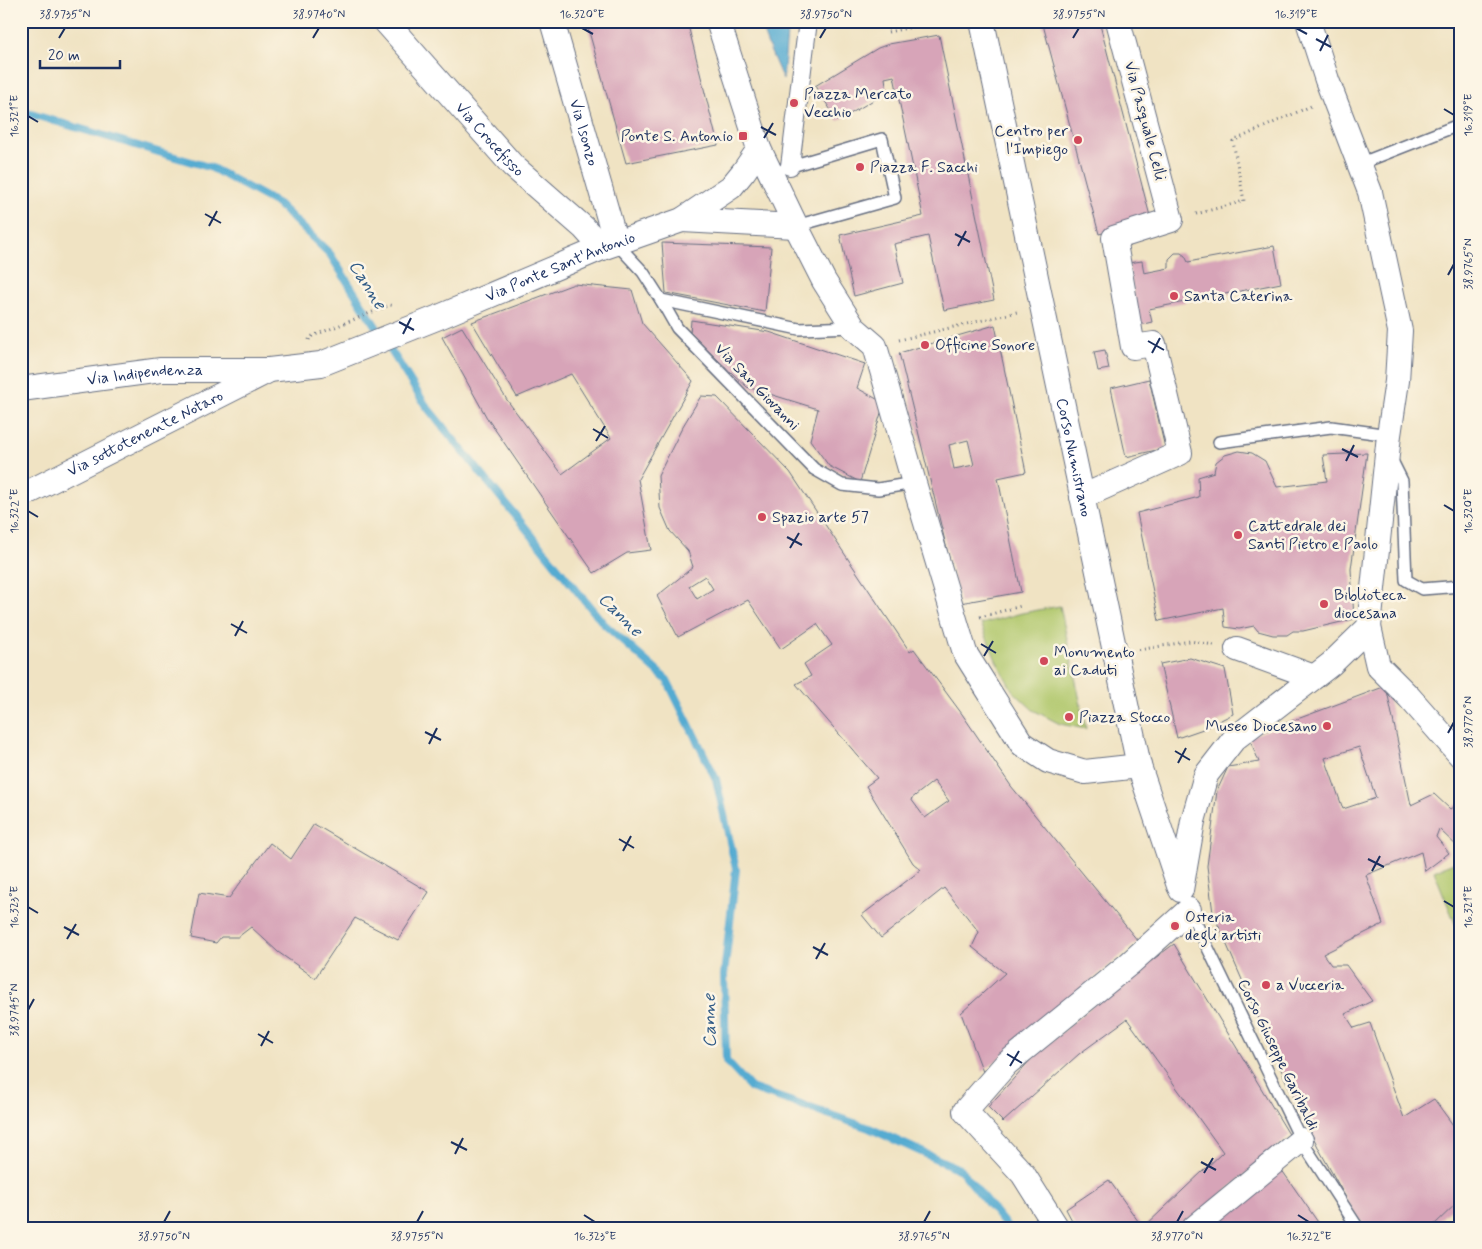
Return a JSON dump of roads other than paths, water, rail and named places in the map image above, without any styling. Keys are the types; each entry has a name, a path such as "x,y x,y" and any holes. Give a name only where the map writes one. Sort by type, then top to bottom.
{"street":[{"name":"Via Crocefisso","path":"385,21 513,166 584,228 609,246"},
{"name":"Via Isonzo","path":"552,21 609,246"},
{"path":"718,21 759,149 780,169"},
{"path":"808,21 780,169 796,226 824,281 853,327 875,346 964,653 1022,744 1048,761 1085,772 1140,766"},
{"name":"Corso Numistrano","path":"982,21 1140,766 1185,900"},
{"name":"Via Pasquale Celli","path":"1082,496 1180,453 1154,344 1133,347 1114,238 1171,220 1118,21"},
{"path":"1291,21 1330,88"},
{"path":"1308,21 1330,88 1370,192 1400,332 1397,381 1388,443 1369,627 1378,666 1409,697 1461,756"},
{"path":"682,220 731,187 759,149"},
{"name":"Via Ponte Sant'Antonio","path":"269,370 321,364 609,246 682,220"},
{"path":"682,220 796,226"},
{"name":"Via Indipendenza","path":"21,389 161,370 269,370"},
{"name":"Via sottotenente Notaro","path":"21,496 269,370"},
{"path":"1057,1228 1023,1174 965,1111 1006,1064 1129,964 1185,900 1193,821 1206,775 1234,739 1331,664 1369,627"},
{"path":"1237,649 1314,677"},
{"path":"1194,1228 1300,1140"}],"lane":[{"path":"1360,164 1461,124"},
{"path":"780,169 882,139 895,198 796,226"},
{"name":"Via San Giovanni","path":"609,246 642,272 677,328 814,469 842,486 878,489 914,483"},
{"path":"661,300 799,330 853,327"},
{"path":"1219,442 1331,427 1388,443 1402,481 1406,580 1422,589 1461,586"},
{"name":"Corso Giuseppe Garibaldi","path":"1185,900 1300,1140 1358,1228"}],"water":[{"path":"759,21 788,21 783,80 767,43"}],"waterway":[{"name":"Canne","path":"21,111 212,168 278,204 330,254 426,406 604,624 667,680 716,779 736,869 724,975 726,1061 751,1088 869,1128 961,1170 1008,1228"}],"place":[{"name":"Piazza Mercato Vecchio","path":"794,103"},
{"name":"Ponte S. Antonio","path":"743,136"},
{"name":"Centro per l'Impiego","path":"1078,140"},
{"name":"Piazza F. Sacchi","path":"860,167"},
{"name":"Santa Caterina","path":"1174,296"},
{"name":"Officine Sonore","path":"925,345"},
{"name":"Spazio arte 57","path":"762,517"},
{"name":"Cattedrale dei Santi Pietro e Paolo","path":"1238,535"},
{"name":"Biblioteca diocesana","path":"1324,604"},
{"name":"Monumento ai Caduti","path":"1044,661"},
{"name":"Piazza Stocco","path":"1069,717"},
{"name":"Museo Diocesano","path":"1327,726"},
{"name":"Osteria degli artisti","path":"1175,926"},
{"name":"a Vucceria","path":"1266,985"}]}
